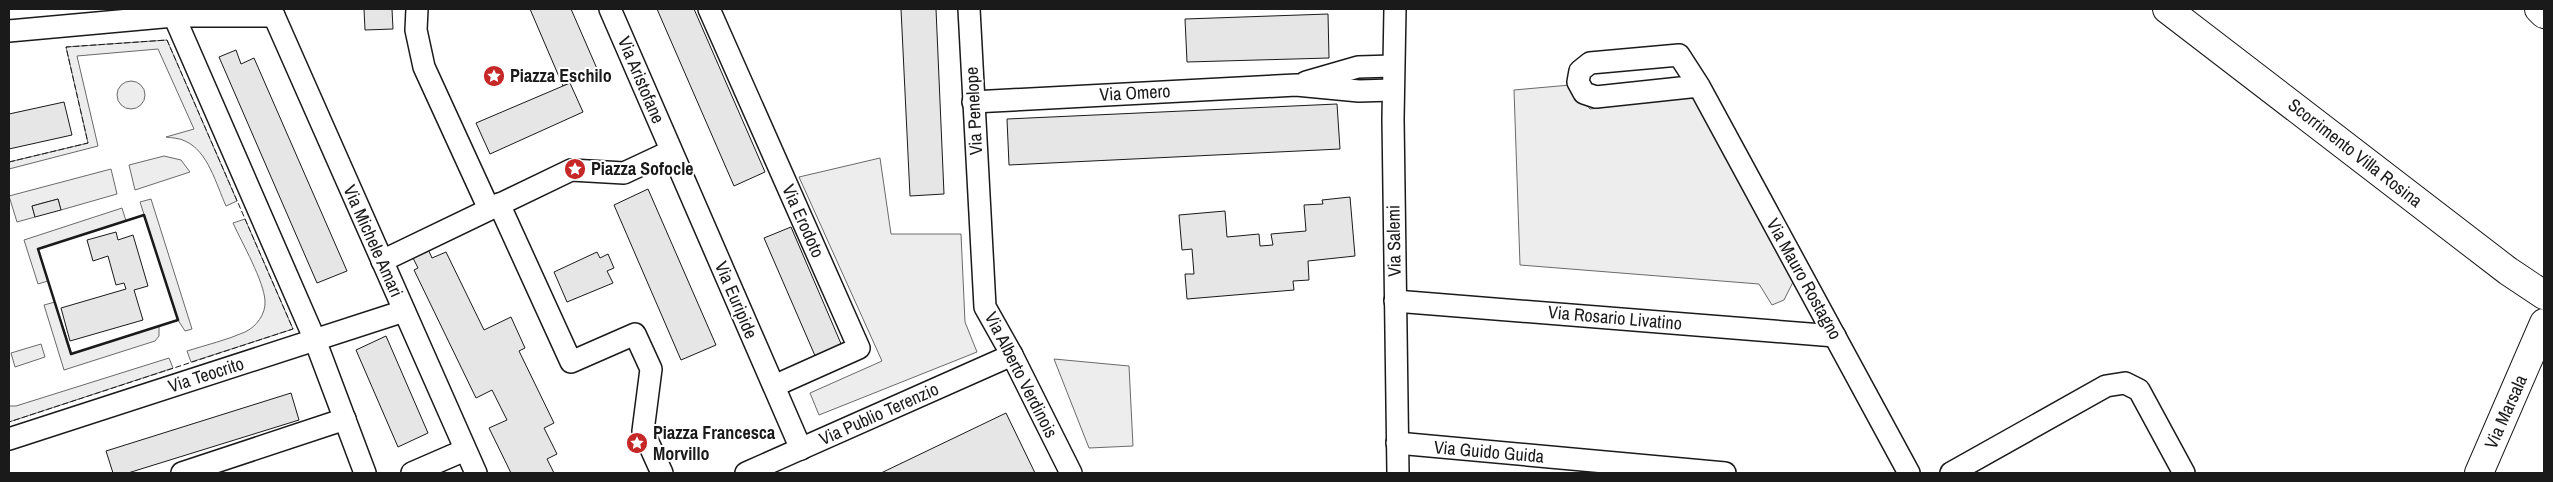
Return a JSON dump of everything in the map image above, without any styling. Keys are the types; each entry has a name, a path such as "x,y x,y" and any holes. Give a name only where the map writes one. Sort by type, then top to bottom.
{"main road":[{"name":"Scorrimento Villa Rosina","path":"2167,9 2508,271 2544,295"},
{"path":"2539,9 2544,14"},
{"name":"Via Marsala","path":"2479,473 2544,323"}],"street":[{"path":"417,9 416,30 424,67 571,362 634,334 650,369 643,430 662,473"},
{"name":"Via Aristofane","path":"610,9 671,151"},
{"name":"Via Erodoto","path":"709,9 859,348 774,386"},
{"name":"Via Penelope","path":"968,9 979,214"},
{"name":"Via Salemi","path":"1395,9 1392,90 1398,473"},
{"path":"9,31 174,16 272,12"},
{"name":"Via Michele Amari","path":"272,12 476,473"},
{"path":"174,16 315,340 365,473"},
{"name":"Via Mauro Rostagno","path":"1698,86 1596,97 1584,93 1578,82 1580,71 1590,63 1680,55 1698,86 1910,473"},
{"path":"1296,85 1358,66 1393,66"},
{"path":"1296,85 1359,92 1392,90"},
{"name":"Via Omero","path":"973,102 1296,85"},
{"path":"382,260 571,170 624,172 671,151"},
{"name":"Via Euripide","path":"671,151 801,449"},
{"name":"Via Alberto Verdinois","path":"979,214 985,307 1012,355 1071,473"},
{"name":"Via Rosario Livatino","path":"1395,301 1835,336"},
{"name":"Via Teocrito","path":"9,439 404,311"},
{"name":"Via Publio Terenzio","path":"746,473 1012,355"},
{"path":"1951,473 2106,386 2125,383 2139,390 2184,473"},
{"path":"182,473 345,419"},
{"name":"Via Guido Guida","path":"1397,443 1725,473"},
{"path":"412,473 465,450"}],"shaded area":[{"path":"167,40 237,201 226,206 210,169 200,152 181,139 166,137 194,129 158,49 77,56 98,146 9,169 9,162 88,143 66,47"},
{"path":"131,81 141,85 145,95 141,105 131,109 121,105 117,95 121,85"},
{"path":"1570,85 1590,109 1695,96 1794,280 1784,300 1772,305 1759,284 1520,265 1514,90"},
{"path":"164,156 181,160 190,172 135,190 129,165"},
{"path":"880,158 891,234 961,234 965,322 977,352 819,415 810,393 882,361 799,177"},
{"path":"111,169 117,194 61,210 58,199 32,206 35,217 17,222 9,196"},
{"path":"151,199 192,329 185,331 178,320 140,202"},
{"path":"122,208 126,221 38,249 48,281 38,284 24,240"},
{"path":"245,219 293,329 191,362 187,351 249,330 264,311 265,301 261,283 233,223"},
{"path":"55,302 72,354 159,326 159,336 155,341 64,370 44,305"},
{"path":"41,344 45,357 15,367 11,353"},
{"path":"169,358 173,368 9,422 9,406 16,406"},
{"path":"1054,359 1129,366 1133,446 1089,448"}],"building":[{"path":"364,9 392,9 393,29 365,30"},
{"path":"530,9 571,9 598,71 563,86"},
{"path":"657,9 694,9 765,172 734,186"},
{"path":"901,9 936,9 944,194 910,196"},
{"path":"1328,14 1329,58 1187,62 1185,19"},
{"path":"236,50 241,64 254,58 347,271 317,283 219,57"},
{"path":"570,83 583,112 490,154 476,123"},
{"path":"64,102 72,135 9,149 9,114"},
{"path":"1337,104 1340,149 1009,165 1007,119"},
{"path":"648,189 716,345 681,360 614,205"},
{"path":"1350,197 1355,256 1308,261 1309,280 1293,281 1294,290 1187,299 1185,274 1194,274 1192,249 1182,250 1179,215 1225,211 1227,237 1259,234 1260,246 1273,245 1271,234 1306,231 1304,205 1323,204 1322,200"},
{"path":"58,199 61,210 35,217 32,206"},
{"path":"791,227 842,346 816,358 764,238"},
{"path":"116,232 118,240 133,235 148,286 134,290 143,320 70,341 61,308 126,289 124,283 116,285 108,256 93,261 87,240"},
{"path":"428,249 432,258 446,252 484,330 511,317 525,348 519,351 554,423 544,428 557,454 547,459 554,473 511,473 489,428 507,420 492,390 476,398 414,270 418,268 412,256"},
{"path":"597,252 600,258 608,254 614,268 607,271 613,283 567,302 554,272"},
{"path":"386,336 428,433 398,447 356,350"},
{"path":"291,393 299,420 128,473 113,473 106,451"},
{"path":"1006,413 1035,473 881,473"}],"fence":[{"path":"9,162 88,143 66,47 167,40 293,329 9,422"}],"wall":[{"path":"144,215 178,320 71,354 38,249 144,215"}],"place":[{"name":"Piazza Eschilo","path":"494,76"},
{"name":"Piazza Sofocle","path":"575,169"},
{"name":"Piazza Francesca Morvillo","path":"637,443"}]}
